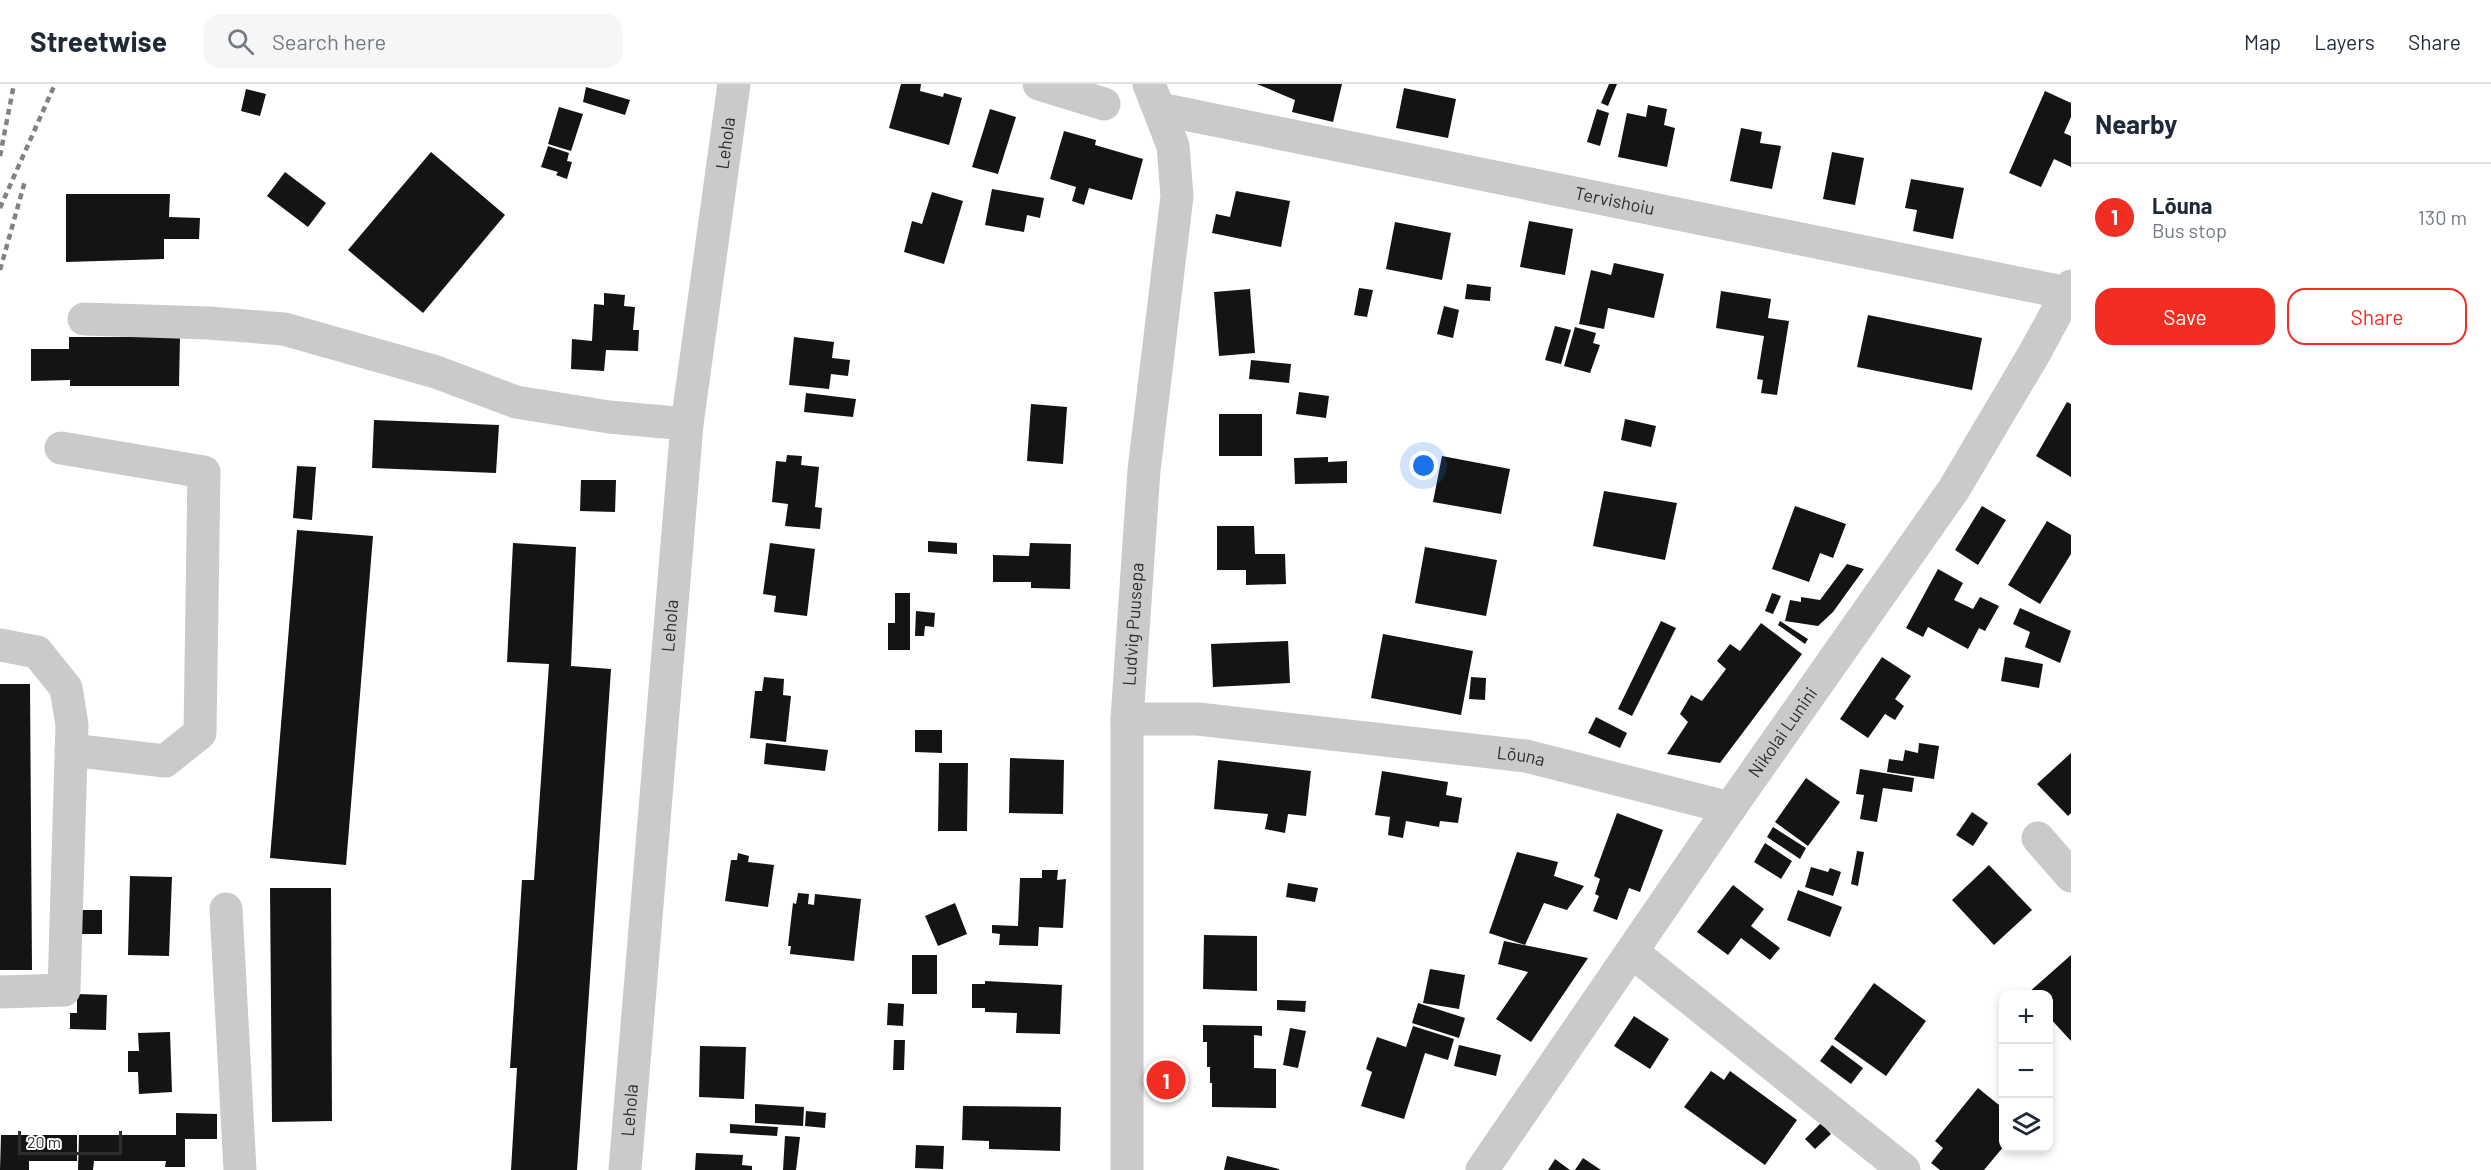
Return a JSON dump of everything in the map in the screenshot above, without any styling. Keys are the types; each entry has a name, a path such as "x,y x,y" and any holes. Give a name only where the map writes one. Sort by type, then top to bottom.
{"street":[{"name":"Lehola","path":"625,1170 687,424 734,84"},
{"path":"1039,84 1104,104"},
{"name":"Tervishoiu","path":"1154,97 2069,290"},
{"name":"Ludvig Puusepa","path":"1127,1170 1127,719 1144,470 1177,196 1173,146 1154,97"},
{"name":"Nikolai Lunini","path":"1482,1170 1730,808 1954,489 2069,290"},
{"path":"84,319 208,323 284,329 436,372 516,402 609,417 687,424"},
{"path":"61,448 204,472 200,732 165,761 71,750"},
{"path":"0,645 37,652 66,688 72,725 64,990 0,992"},
{"name":"Lõuna","path":"1127,719 1198,719 1526,756 1730,808"},
{"path":"2038,837 2071,876"},
{"path":"226,909 240,1170"},
{"path":"1632,952 1904,1170"}],"building":[{"path":"901,84 921,84 920,91 943,97 944,93 962,98 949,145 889,128"},
{"path":"1257,84 1342,84 1333,122 1292,112 1295,100"},
{"path":"1609,84 1617,84 1608,106 1601,103"},
{"path":"586,87 630,100 625,115 583,102"},
{"path":"1404,88 1456,99 1448,138 1396,128"},
{"path":"246,89 266,94 260,116 241,111"},
{"path":"2045,91 2071,103 2071,117 2064,133 2071,136 2071,167 2054,159 2041,187 2009,173"},
{"path":"1648,105 1667,109 1664,125 1675,128 1667,167 1618,157 1627,113 1646,117"},
{"path":"559,107 583,114 571,151 548,144"},
{"path":"990,109 1016,117 998,174 972,167"},
{"path":"1597,109 1609,113 1600,146 1587,142"},
{"path":"1741,128 1762,132 1760,143 1781,146 1772,189 1730,181"},
{"path":"1064,131 1096,140 1095,145 1143,159 1132,200 1089,188 1084,205 1072,201 1076,187 1050,179"},
{"path":"548,146 569,153 567,161 572,162 567,179 556,175 558,172 541,167"},
{"path":"431,152 505,215 423,313 348,250"},
{"path":"1832,152 1864,158 1855,205 1823,199"},
{"path":"285,172 326,203 308,227 267,196"},
{"path":"1911,179 1964,188 1953,239 1913,231 1917,210 1905,208"},
{"path":"992,189 1044,198 1040,218 1027,215 1024,232 985,225"},
{"path":"1236,191 1290,201 1281,247 1212,233 1216,214 1230,217"},
{"path":"932,192 963,201 944,264 904,252 912,221 922,224"},
{"path":"66,194 170,194 169,217 200,218 199,239 164,239 164,259 66,262"},
{"path":"1529,221 1573,229 1565,275 1520,267"},
{"path":"1395,222 1451,233 1442,280 1386,269"},
{"path":"1614,263 1664,274 1654,318 1608,308 1604,329 1579,324 1591,270 1611,275"},
{"path":"1467,284 1491,287 1490,301 1465,299"},
{"path":"1359,288 1373,290 1367,317 1354,315"},
{"path":"1250,289 1255,353 1219,356 1214,292"},
{"path":"1721,291 1771,299 1768,318 1789,321 1777,395 1761,393 1763,380 1757,379 1764,336 1716,328"},
{"path":"604,293 625,295 624,306 635,307 633,330 639,330 638,351 606,350 604,371 571,369 572,339 592,341 594,304 604,305"},
{"path":"1444,306 1459,310 1453,338 1437,334"},
{"path":"1868,315 1982,338 1972,390 1857,367"},
{"path":"1555,326 1571,330 1561,364 1545,360"},
{"path":"1575,327 1596,333 1593,343 1600,345 1590,373 1564,366"},
{"path":"69,337 180,337 179,386 70,386 70,380 31,381 31,349 69,349"},
{"path":"794,337 834,342 832,358 850,360 848,376 831,374 829,389 789,385"},
{"path":"1251,360 1291,364 1289,383 1249,379"},
{"path":"1299,392 1329,396 1326,418 1296,414"},
{"path":"806,393 856,399 853,417 804,412"},
{"path":"2067,402 2071,404 2071,477 2036,456"},
{"path":"1031,404 1067,407 1063,464 1027,461"},
{"path":"1219,414 1262,414 1262,456 1219,456"},
{"path":"1625,419 1656,426 1651,447 1621,440"},
{"path":"374,420 499,425 496,473 372,468"},
{"path":"787,455 802,456 801,465 819,467 815,507 822,508 820,529 785,526 788,504 772,502 776,461 786,462"},
{"path":"1442,456 1510,469 1501,514 1433,502"},
{"path":"1328,457 1328,462 1347,461 1347,483 1295,484 1294,458"},
{"path":"297,466 316,467 312,520 293,518"},
{"path":"581,480 616,480 615,512 580,511"},
{"path":"1604,491 1677,503 1665,560 1593,546"},
{"path":"1795,506 1846,524 1833,558 1820,553 1809,582 1772,569"},
{"path":"1982,506 2006,520 1978,565 1955,550"},
{"path":"2047,521 2071,535 2071,554 2040,604 2008,585"},
{"path":"1217,526 1254,526 1255,554 1285,554 1286,584 1246,585 1246,570 1217,570"},
{"path":"297,530 373,536 346,865 270,858"},
{"path":"928,541 957,543 957,554 928,552"},
{"path":"513,543 576,547 571,666 611,669 577,1170 511,1170 517,1068 510,1068 522,880 534,880 549,664 507,662"},
{"path":"770,543 815,549 807,616 774,612 776,596 763,594"},
{"path":"1030,543 1071,544 1070,589 1031,588 1031,582 993,582 993,555 1029,556"},
{"path":"1425,547 1497,560 1486,616 1415,603"},
{"path":"1847,564 1864,569 1833,612 1818,626 1785,621 1790,600 1801,602 1801,597 1820,600"},
{"path":"1938,569 1963,583 1954,600 1973,609 1980,597 1999,606 1985,631 1979,628 1968,649 1928,627 1923,637 1906,628"},
{"path":"895,593 910,593 910,650 888,650 888,623 895,623"},
{"path":"1772,593 1781,596 1773,614 1765,611"},
{"path":"2020,608 2071,631 2060,663 2025,647 2030,632 2013,624"},
{"path":"916,611 935,613 934,627 925,626 924,636 915,636"},
{"path":"1661,621 1676,628 1632,716 1618,709"},
{"path":"1780,621 1808,639 1805,644 1778,625"},
{"path":"1761,623 1802,654 1720,763 1667,754 1688,722 1680,714 1691,695 1702,701 1726,669 1717,661 1730,644 1740,651"},
{"path":"1383,634 1473,651 1461,715 1371,698"},
{"path":"1288,641 1290,683 1213,687 1211,644"},
{"path":"1882,657 1911,676 1895,699 1904,706 1895,720 1885,714 1868,738 1840,719"},
{"path":"2005,657 2043,664 2039,688 2001,681"},
{"path":"764,677 784,679 783,695 791,696 786,742 750,738 755,691 762,691"},
{"path":"1471,677 1486,678 1485,700 1469,699"},
{"path":"0,684 30,684 32,970 0,970"},
{"path":"1596,717 1627,733 1620,748 1588,733"},
{"path":"915,730 942,730 942,753 915,752"},
{"path":"766,743 828,750 825,771 764,764"},
{"path":"1919,743 1939,746 1934,779 1887,772 1889,759 1903,761 1905,750 1918,753"},
{"path":"2071,753 2071,813 2068,816 2037,784"},
{"path":"1010,758 1064,760 1063,814 1009,813"},
{"path":"1218,760 1311,771 1306,816 1288,814 1285,833 1265,829 1268,814 1214,809"},
{"path":"939,763 968,763 967,831 938,831"},
{"path":"1860,769 1914,778 1912,792 1883,788 1877,822 1860,819 1864,795 1856,794"},
{"path":"1382,771 1448,782 1446,795 1462,798 1458,823 1440,821 1439,827 1406,821 1403,838 1388,835 1390,817 1375,815"},
{"path":"1806,778 1840,802 1808,846 1775,822"},
{"path":"1972,812 1988,823 1973,846 1956,835"},
{"path":"1617,813 1663,830 1640,892 1629,888 1617,920 1593,911 1599,896 1595,894 1600,879 1594,876"},
{"path":"1773,827 1806,848 1800,859 1767,837"},
{"path":"1765,843 1792,861 1781,879 1754,862"},
{"path":"1857,851 1864,852 1858,886 1851,884"},
{"path":"1517,852 1558,862 1554,876 1584,886 1567,910 1544,903 1525,945 1489,933"},
{"path":"738,853 749,856 748,862 774,865 768,907 725,901 731,860 737,860"},
{"path":"1989,865 2032,910 1994,945 1952,900"},
{"path":"1811,867 1828,872 1830,868 1841,872 1833,896 1805,887"},
{"path":"1042,870 1058,870 1057,880 1066,879 1063,928 1039,927 1038,946 999,945 1000,934 992,933 992,925 1018,926 1020,878 1042,878"},
{"path":"130,876 172,877 169,956 128,955"},
{"path":"1288,883 1318,888 1315,902 1286,897"},
{"path":"1733,885 1764,909 1751,926 1780,948 1770,960 1741,938 1728,955 1697,932"},
{"path":"270,888 331,888 332,1121 272,1122"},
{"path":"1798,890 1842,907 1830,937 1787,920"},
{"path":"798,893 809,894 808,904 814,905 815,894 861,899 854,961 790,954 791,946 788,946 793,903 796,904"},
{"path":"955,903 967,934 938,946 925,916"},
{"path":"80,910 102,910 102,934 81,934"},
{"path":"1204,935 1257,936 1257,991 1203,989"},
{"path":"1504,941 1588,958 1531,1042 1496,1019 1528,972 1498,964"},
{"path":"912,955 937,955 937,994 912,994"},
{"path":"2071,955 2071,1041 2053,1021 2053,990 2031,990"},
{"path":"1430,969 1465,975 1459,1009 1423,1003"},
{"path":"985,981 1062,985 1060,1034 1016,1033 1017,1013 985,1012 985,1008 972,1008 972,984 985,984"},
{"path":"1874,983 1926,1021 1886,1076 1834,1039"},
{"path":"77,994 107,995 106,1030 70,1029 70,1013 77,1013"},
{"path":"1277,1000 1306,1001 1305,1012 1277,1010"},
{"path":"888,1003 904,1004 903,1026 887,1025"},
{"path":"1418,1003 1465,1018 1459,1038 1412,1023"},
{"path":"1634,1016 1669,1039 1650,1069 1614,1046"},
{"path":"1203,1025 1262,1026 1262,1036 1254,1035 1254,1068 1276,1069 1276,1108 1212,1107 1212,1083 1210,1083 1210,1067 1207,1067 1207,1042 1203,1042"},
{"path":"1413,1026 1454,1039 1448,1060 1425,1053 1404,1119 1361,1106 1372,1072 1366,1069 1377,1037 1406,1047"},
{"path":"1290,1028 1306,1031 1298,1068 1283,1065"},
{"path":"170,1032 172,1092 139,1094 138,1072 128,1072 128,1051 139,1051 138,1033"},
{"path":"894,1040 905,1040 904,1070 893,1070"},
{"path":"1459,1045 1501,1055 1496,1076 1454,1066"},
{"path":"1832,1045 1863,1068 1851,1084 1820,1061"},
{"path":"700,1046 746,1047 744,1099 699,1097"},
{"path":"1711,1071 1724,1080 1730,1071 1797,1120 1765,1165 1684,1107"},
{"path":"1978,1088 1999,1105 1999,1152 1984,1170 1940,1170 1931,1163 1943,1148 1935,1141"},
{"path":"755,1104 804,1107 803,1126 755,1123"},
{"path":"963,1106 1061,1107 1060,1151 989,1149 989,1141 962,1140"},
{"path":"806,1111 826,1113 825,1128 805,1126"},
{"path":"176,1113 217,1114 217,1139 185,1139 185,1167 165,1167 166,1161 94,1161 93,1170 78,1170 79,1135 176,1135"},
{"path":"1821,1123 1831,1134 1815,1149 1805,1139"},
{"path":"730,1124 778,1127 777,1136 730,1133"},
{"path":"1,1135 77,1135 77,1161 29,1161 29,1170 0,1170"},
{"path":"785,1136 800,1137 796,1170 783,1170"},
{"path":"916,1145 944,1146 943,1169 915,1168"},
{"path":"696,1153 743,1155 742,1165 752,1166 752,1170 695,1170"},
{"path":"1227,1156 1279,1169 1279,1170 1224,1170"},
{"path":"1583,1158 1601,1170 1575,1170"},
{"path":"1555,1159 1570,1170 1548,1170"}],"railway":[{"path":"0,156 14,84"},
{"path":"0,208 55,84"},
{"path":"0,270 25,181"}],"place":[{"name":"Lõuna","path":"1166,1080"}]}
